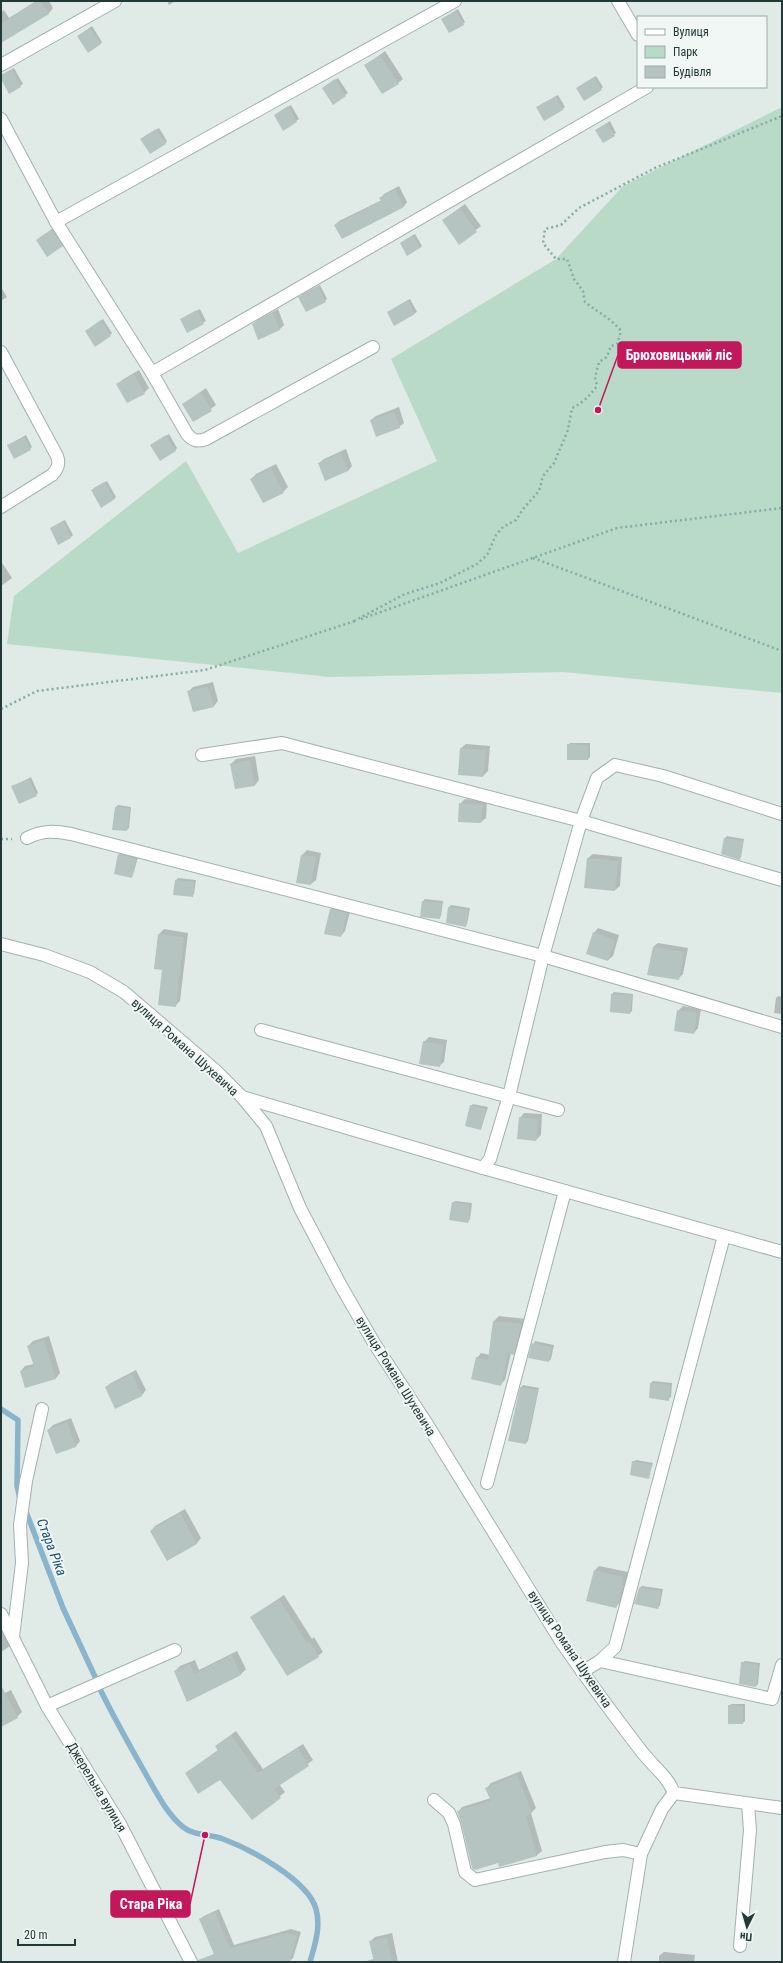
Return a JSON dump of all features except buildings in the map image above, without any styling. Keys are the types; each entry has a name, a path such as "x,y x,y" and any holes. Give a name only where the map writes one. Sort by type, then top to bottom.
{"street":[{"path":"1,65 115,1"},
{"path":"56,222 455,1"},
{"path":"618,1 637,32"},
{"path":"152,373 645,88"},
{"path":"1,119 56,222 152,373 187,434 192,439 199,441 206,439 373,347"},
{"path":"1,352 58,456 59,463 57,470 52,475 1,507"},
{"path":"202,755 282,743 581,821 782,880"},
{"path":"483,1168 490,1159 509,1096 543,956 581,821 597,778 614,766 663,776 782,814"},
{"path":"27,838 38,832 52,830 71,834 543,956 782,1027"},
{"name":"вулиця Романа Шухевича","path":"1,944 44,955 90,972 124,992 215,1070 242,1097 266,1126 300,1208 341,1286 367,1330 582,1672 643,1753 670,1785 674,1793"},
{"path":"261,1030 558,1110"},
{"path":"242,1097 483,1168 782,1252"},
{"path":"487,1483 565,1191"},
{"path":"582,1672 600,1661 615,1647 724,1236"},
{"path":"13,1637 22,1563 20,1525 26,1481 42,1409"},
{"name":"Джерельна вулиця","path":"1,1614 47,1706 120,1824 191,1962"},
{"path":"47,1706 175,1650"},
{"path":"600,1661 777,1700 782,1665"},
{"path":"624,1962 641,1854 662,1809 674,1793 782,1808"},
{"path":"434,1800 449,1813 454,1824 465,1872 475,1880 605,1852 623,1850 641,1854"},
{"path":"740,1946 750,1830 748,1804"}],"path":[{"path":"354,621 405,594 440,583 477,564 487,555 496,535 504,527 516,520 523,508 539,491 543,476 554,463 568,430 572,408 587,398 597,386 595,377 598,362 607,357 610,346 617,344 621,331 613,321 585,302 583,291 574,279 567,259 556,259 543,243 545,229 560,225 579,208 655,168 782,116"},
{"path":"1,708 37,691 205,670 354,621 617,528 782,508"},
{"path":"532,558 782,651"}],"green space":[{"path":"782,107 782,693 563,672 331,677 7,644 14,596 186,461 238,553 437,461 391,359 556,259 623,186"}],"waterway":[{"name":"Стара Ріка","path":"1,1409 18,1420 17,1486 20,1499"},
{"name":"Стара Ріка","path":"25,1509 63,1608 97,1681"},
{"name":"Стара Ріка","path":"99,1687 155,1791 163,1804 183,1827 192,1832 218,1837 248,1850 277,1867 302,1887 311,1898 316,1909 318,1929 310,1962"}],"place":[{"name":"Брюховицький ліс","path":"598,410"},
{"name":"Стара Ріка","path":"205,1835"}]}
